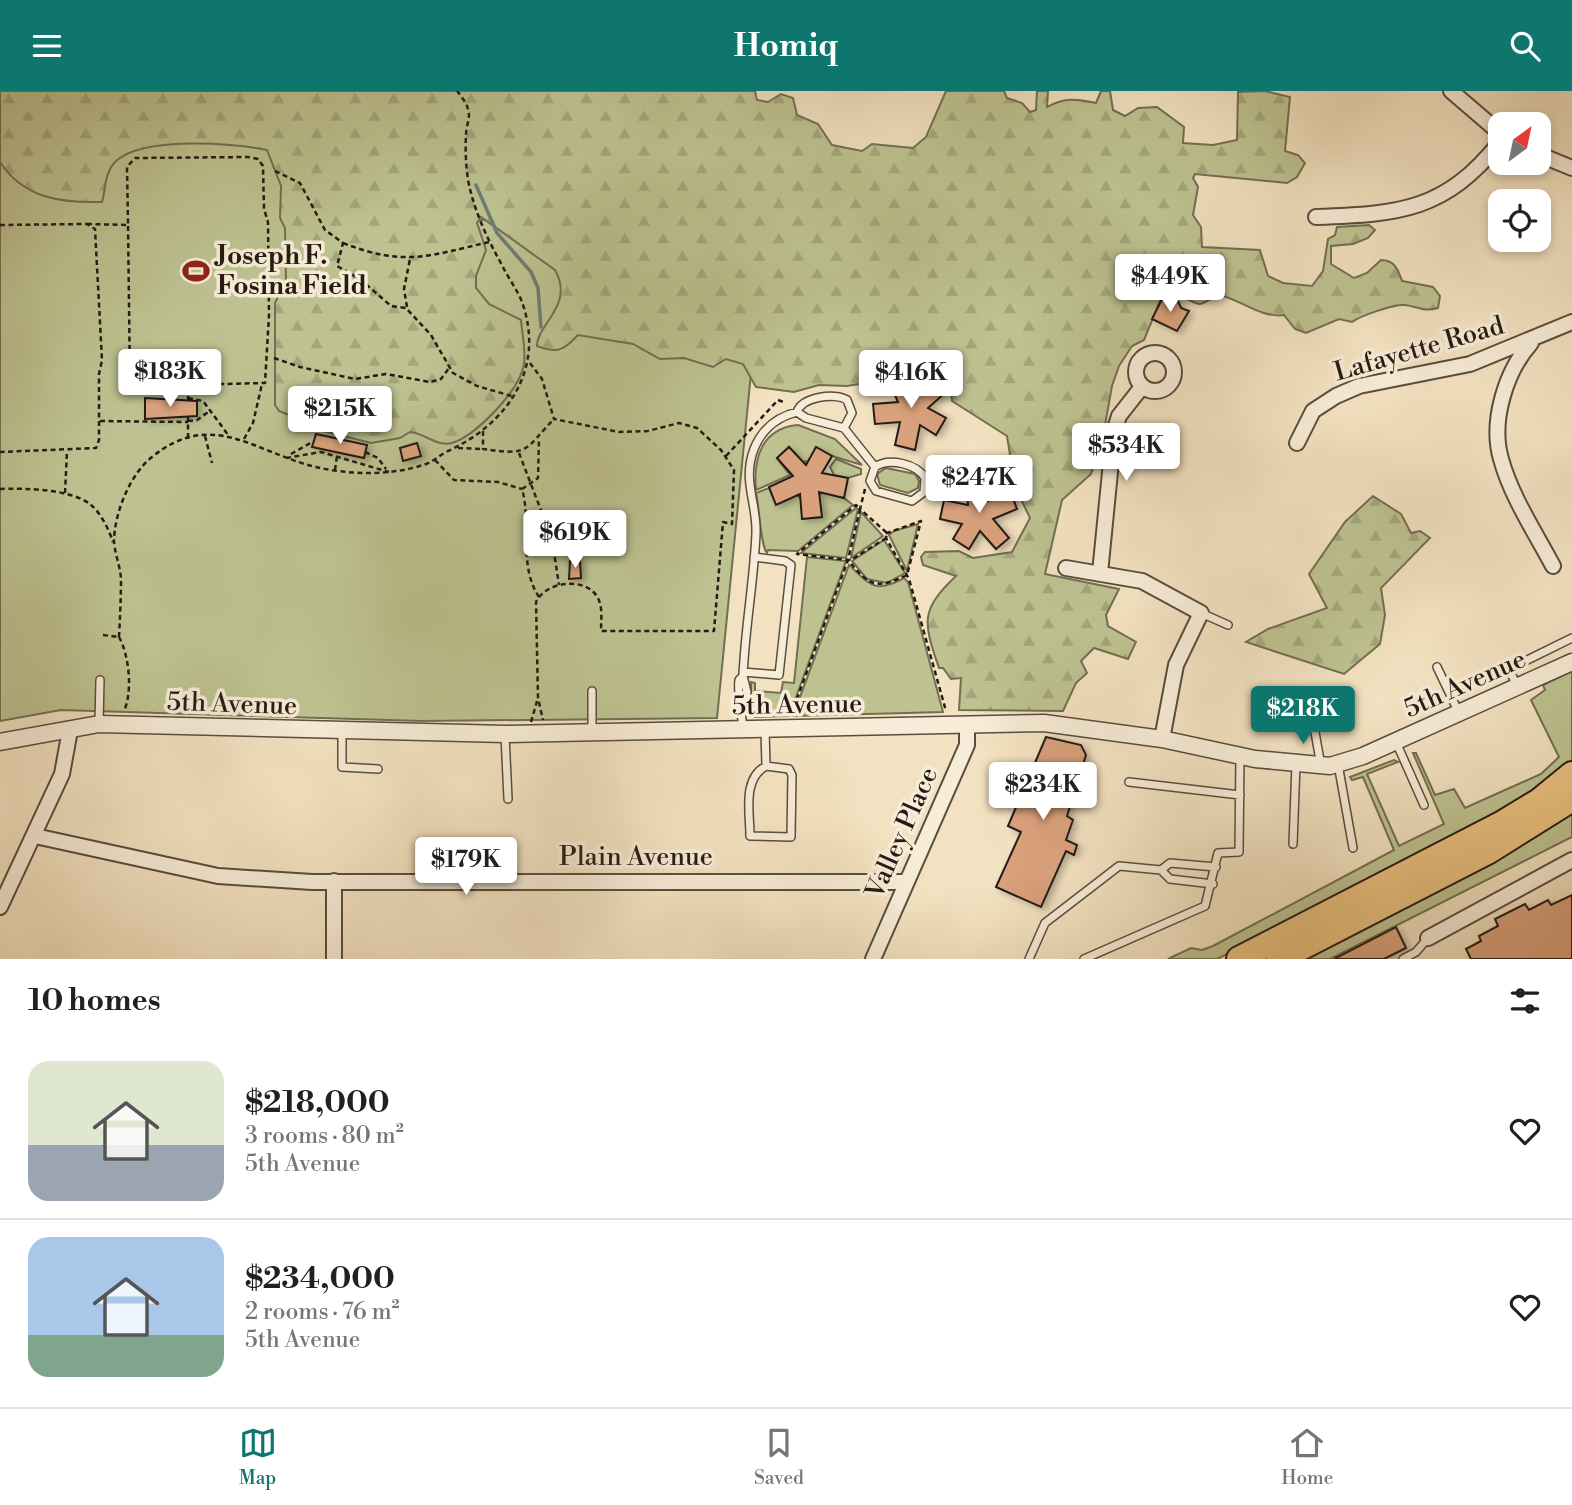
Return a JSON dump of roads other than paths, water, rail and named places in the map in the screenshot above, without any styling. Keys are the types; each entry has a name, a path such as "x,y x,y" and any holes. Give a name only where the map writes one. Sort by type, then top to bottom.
{"highway":[{"path":"1239,959 1502,824 1539,801 1572,774"},
{"path":"1279,959 1509,840 1572,799"}],"street":[{"path":"1451,91 1488,123"},
{"path":"1316,217 1374,215 1426,201 1446,193 1476,171 1488,156"},
{"path":"1551,159 1571,167"},
{"name":"Lafayette Road","path":"1297,443 1314,411 1336,396 1359,386 1471,364 1572,322"},
{"path":"1533,340 1523,352 1504,393 1499,417 1500,457 1513,489 1553,566"},
{"path":"1100,573 1114,432 1119,416 1141,388"},
{"path":"1066,568 1152,585 1201,613 1175,665 1162,739"},
{"name":"5th Avenue","path":"0,742 99,724 505,734 1063,724 1162,739 1240,756 1321,767 1396,742 1572,662"},
{"name":"Valley Place","path":"873,959 967,745 967,725"},
{"path":"0,907 62,774 70,730"},
{"name":"Plain Avenue","path":"35,836 218,876 334,881 906,882"},
{"path":"1428,938 1572,860"},
{"path":"334,881 334,959"}],"lane":[{"path":"743,730 741,698 747,692 743,674 756,520 749,492 752,456 765,431 779,418 797,412 807,401 841,396 847,400 852,413 844,428"},
{"path":"797,412 806,418 844,428 875,467"},
{"path":"889,462 914,467 925,478 924,492 912,501 884,495 871,485 870,478 875,467 889,462"},
{"path":"743,674 779,675 791,565 785,561 754,557"},
{"path":"1201,613 1228,625"},
{"path":"1517,687 1509,669 1572,638"},
{"path":"1437,667 1459,714"},
{"path":"99,724 100,680"},
{"path":"592,691 592,733"},
{"path":"1310,704 1321,767"},
{"path":"765,730 766,766"},
{"path":"342,731 342,767 378,769"},
{"path":"505,734 508,799"},
{"path":"1396,742 1424,805"},
{"path":"1084,959 1205,906 1213,884 1218,853 1240,852 1240,756"},
{"path":"1338,763 1353,848"},
{"path":"1293,844 1296,764"},
{"path":"766,766 789,769 792,775 791,837 750,836 750,781 755,772 766,766"},
{"path":"1129,782 1240,795"},
{"path":"1161,870 1170,863 1216,867"},
{"path":"1028,959 1045,923 1119,866 1161,870 1170,879 1213,884"},
{"path":"1403,959 1418,955 1428,938"}],"waterway":[{"path":"476,185 497,233 531,272 538,288 541,327"}],"place":[{"name":"Joseph F. Fosina Field","path":"196,271"}]}
